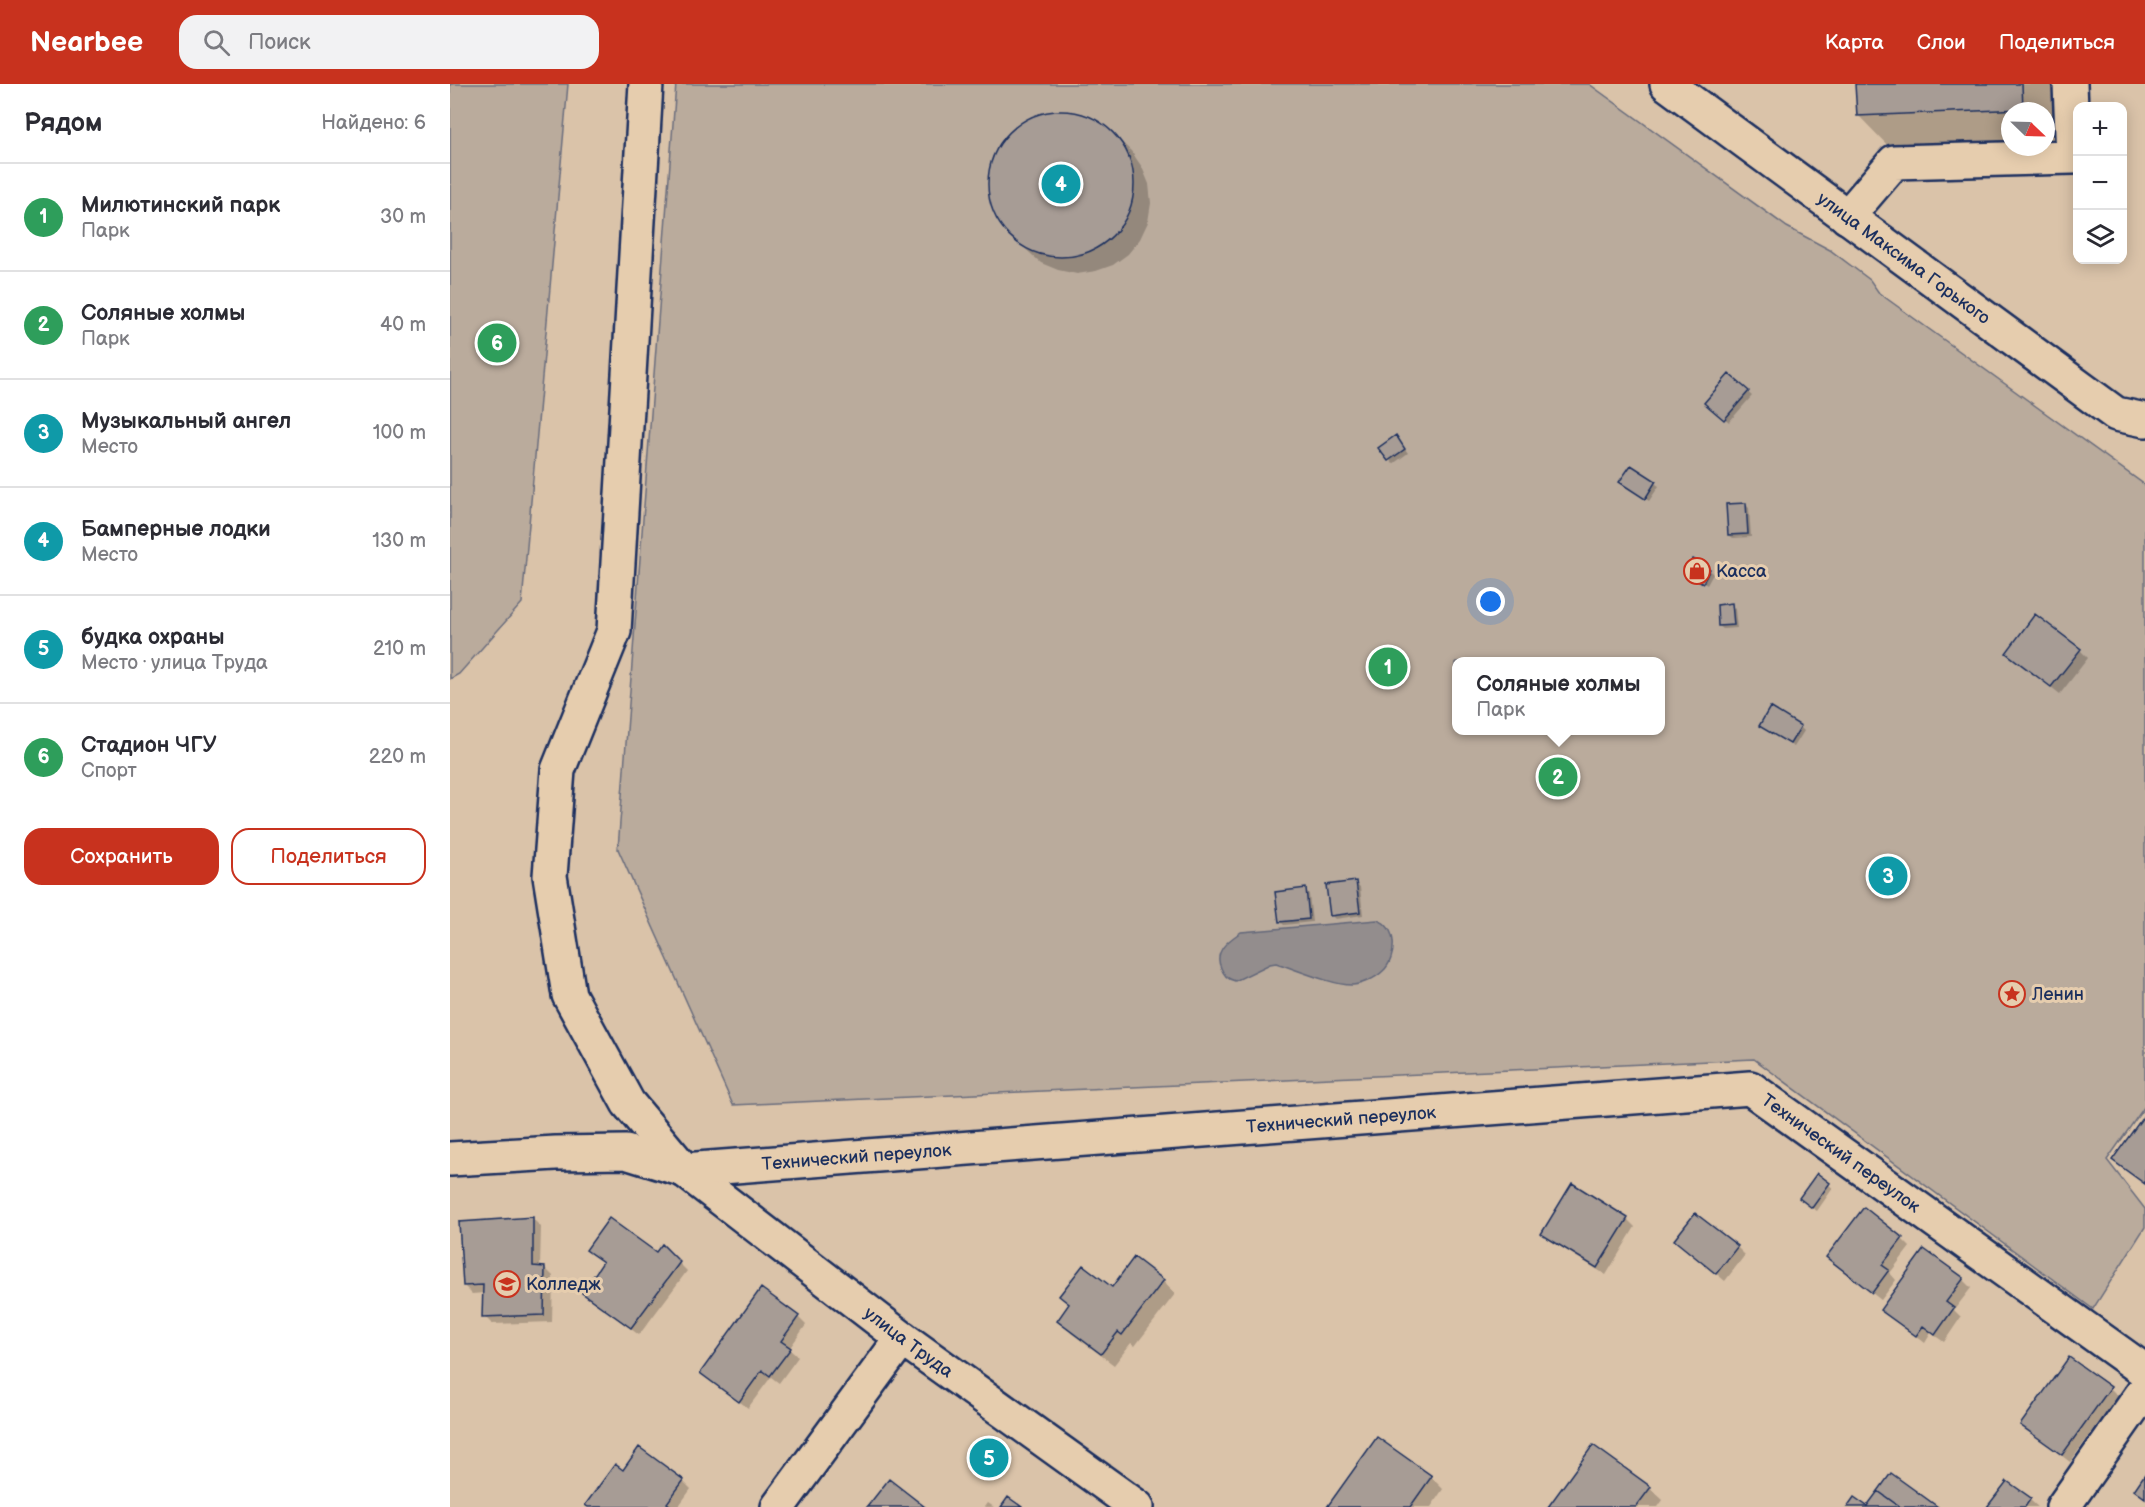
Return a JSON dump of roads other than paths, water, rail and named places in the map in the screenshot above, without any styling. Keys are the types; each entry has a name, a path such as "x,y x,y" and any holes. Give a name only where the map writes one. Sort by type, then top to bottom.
{"street":[{"path":"646,84 614,631 558,770 550,876 569,995 628,1103 684,1170"},
{"name":"улица Максима Горького","path":"1667,84 2116,414 2145,420"},
{"path":"1847,217 1894,162 2073,157 2070,84"},
{"name":"Технический переулок","path":"450,1159 626,1152 684,1170 1750,1088 2145,1371"},
{"name":"улица Труда","path":"684,1170 902,1338 1137,1507"},
{"path":"778,1507 902,1338"},
{"path":"2063,1507 2145,1390"}],"place":[{"name":"Бамперные лодки","path":"1061,184"},
{"name":"Стадион ЧГУ","path":"497,343"},
{"name":"Касса","path":"1697,571"},
{"name":"Милютинский парк","path":"1388,667"},
{"name":"Соляные холмы","path":"1558,777"},
{"name":"Музыкальный ангел","path":"1888,876"},
{"name":"Ленин","path":"2012,994"},
{"name":"Колледж","path":"507,1284"},
{"name":"будка охраны","path":"989,1458"}]}
